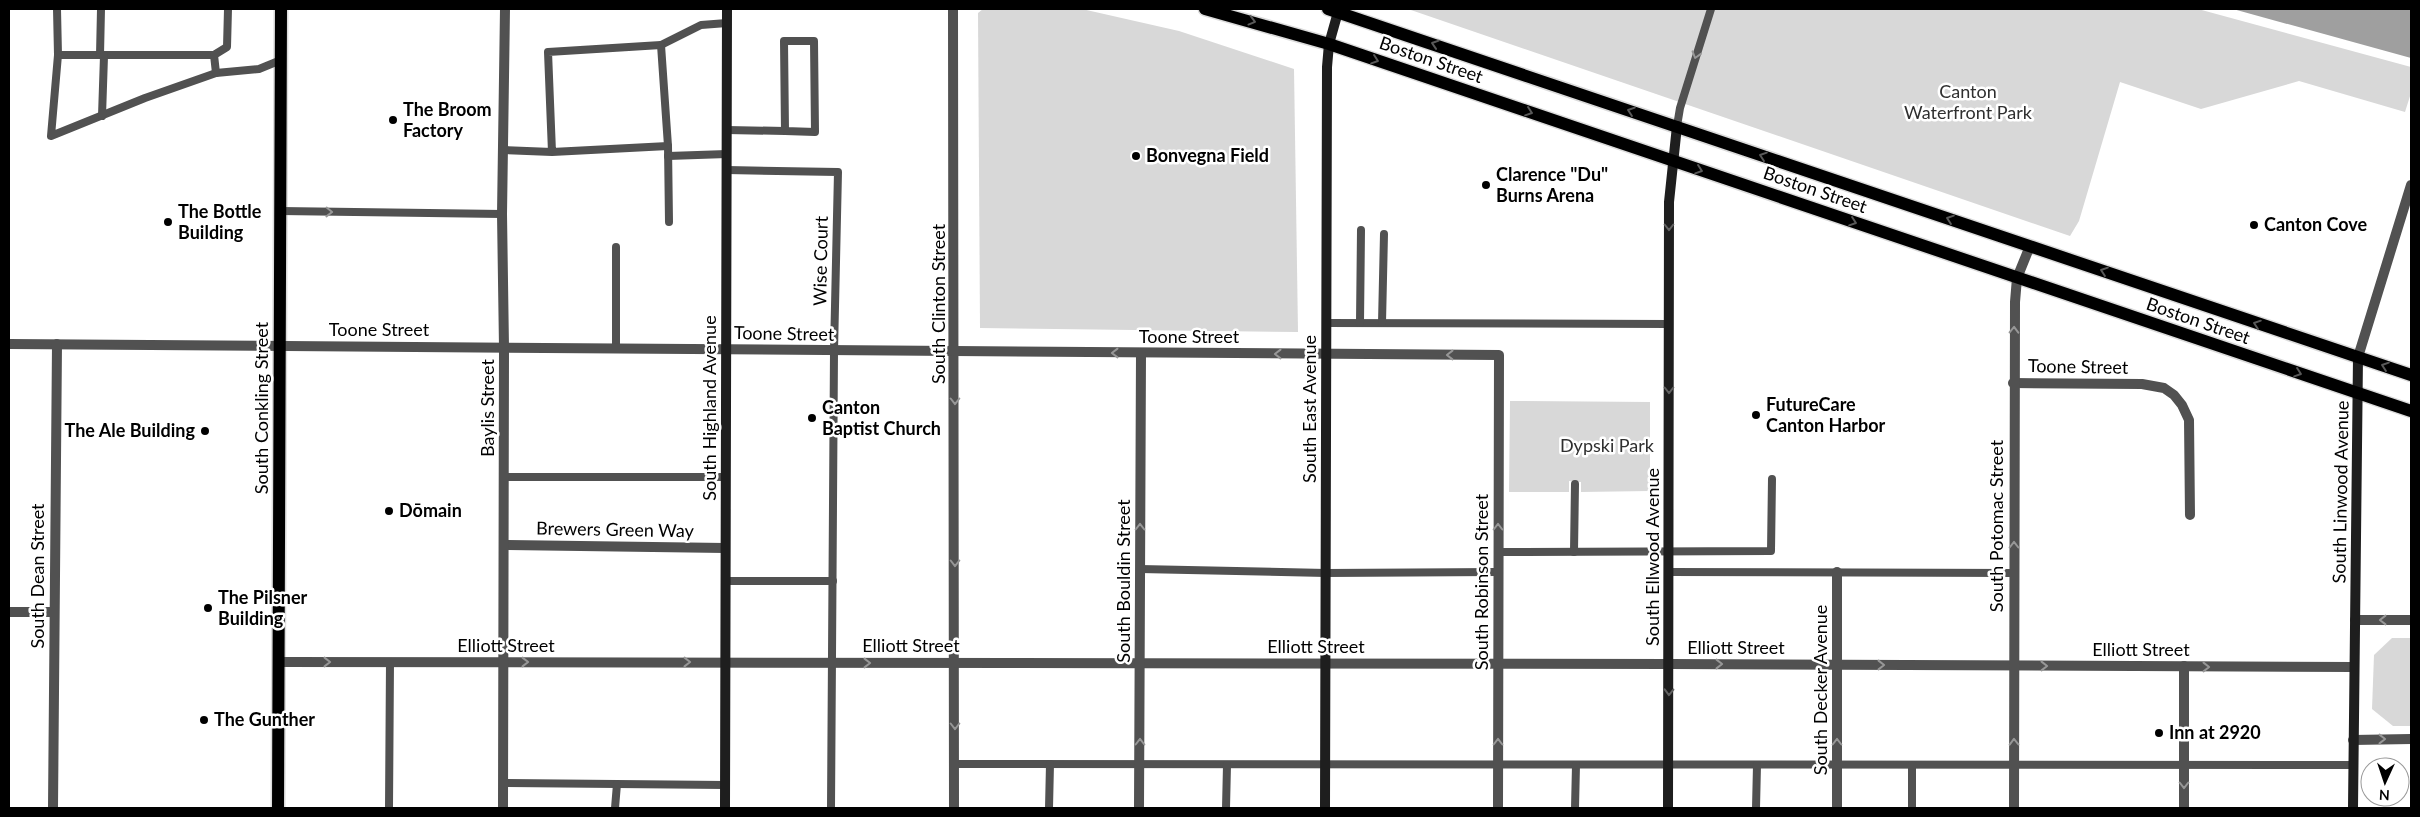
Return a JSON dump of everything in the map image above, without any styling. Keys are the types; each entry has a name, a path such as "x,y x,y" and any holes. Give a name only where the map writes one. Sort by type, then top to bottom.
{"main road":[{"name":"South Conkling Street","path":"278,808 281,9"},
{"name":"Boston Street","path":"1205,9 1329,44 2411,411"},
{"name":"Boston Street","path":"1336,10 2411,375"}],"street":[{"name":"Baylis Street","path":"503,808 504,348 502,214 505,9"},
{"name":"South Highland Avenue","path":"725,808 727,9"},
{"name":"South Clinton Street","path":"953,9 955,352 954,808"},
{"name":"South East Avenue","path":"1325,808 1329,44 1336,10"},
{"name":"South Ellwood Avenue","path":"1668,808 1670,664 1669,202 1677,126"},
{"name":"South Linwood Avenue","path":"2354,808 2353,740 2358,357 2411,185"},
{"name":"South Potomac Street","path":"2014,808 2014,383 2017,278 2030,246"},
{"name":"Toone Street","path":"9,344 1499,355"},
{"name":"South Dean Street","path":"52,808 57,344"},
{"name":"South Bouldin Street","path":"1139,808 1140,353"},
{"name":"South Robinson Street","path":"1498,808 1499,355"},
{"name":"Toone Street","path":"2014,383 2142,384 2164,388 2174,395 2188,414 2190,430 2190,515"},
{"name":"Brewers Green Way","path":"504,545 725,548"},
{"name":"South Decker Avenue","path":"1837,572 1837,808"},
{"path":"9,612 54,612"},
{"path":"2355,620 2411,620"},
{"name":"Elliott Street","path":"279,662 955,662 2354,667"},
{"path":"2184,666 2184,808"},
{"path":"2353,740 2411,740"}],"lane":[{"path":"57,9 58,55 51,136 216,73 259,69 281,60"},
{"path":"101,9 102,116"},
{"path":"58,55 214,55 227,47 228,9"},
{"path":"1677,126 1680,108 1711,9"},
{"path":"552,152 548,52 661,45 701,25 727,23"},
{"path":"727,130 815,132 814,41 784,41 785,131"},
{"path":"661,45 668,146 669,222"},
{"path":"214,55 216,73"},
{"path":"503,150 552,152 668,146"},
{"path":"668,156 727,154"},
{"name":"Wise Court","path":"726,170 838,172 834,351 831,808"},
{"path":"281,212 502,214"},
{"path":"1360,323 1361,230"},
{"path":"1382,323 1384,234"},
{"path":"616,247 616,348"},
{"path":"1327,323 1669,324"},
{"path":"504,478 726,477"},
{"path":"1498,552 1771,551 1772,479"},
{"path":"1574,552 1575,484"},
{"path":"1140,569 1326,573 1498,572"},
{"path":"1669,572 2014,573"},
{"path":"725,581 833,582"},
{"path":"389,808 390,662"},
{"path":"954,764 2354,766"},
{"path":"1049,808 1050,764"},
{"path":"1226,808 1227,765"},
{"path":"1575,808 1576,765"},
{"path":"1756,808 1757,765"},
{"path":"1912,765 1912,808"},
{"path":"504,783 725,785"},
{"path":"616,808 617,784"}],"green space":[{"path":"983,9 1082,9 1179,31 1294,69 1298,332 980,328 978,13"},
{"name":"Canton Waterfront Park","path":"1408,9 2198,9 2411,67 2411,93 2405,112 2299,81 2201,109 2120,82 2079,221 2070,236"},
{"name":"Dypski Park","path":"1510,401 1650,402 1650,491 1581,492 1581,482 1569,481 1569,492 1509,492"},
{"path":"2392,638 2411,638 2411,726 2393,726 2372,709 2374,655"}],"shaded area":[{"path":"2233,9 2411,9 2411,58"}],"place":[{"name":"The Broom Factory","path":"393,120"},
{"name":"Bonvegna Field","path":"1136,156"},
{"name":"Clarence \"Du\" Burns Arena","path":"1486,185"},
{"name":"The Bottle Building","path":"168,222"},
{"name":"Canton Cove","path":"2254,225"},
{"name":"FutureCare Canton Harbor","path":"1756,415"},
{"name":"Canton Baptist Church","path":"812,418"},
{"name":"The Ale Building","path":"205,431"},
{"name":"Dōmain","path":"389,511"},
{"name":"The Pilsner Building","path":"208,608"},
{"name":"The Gunther","path":"204,720"},
{"name":"Inn at 2920","path":"2159,733"}]}
